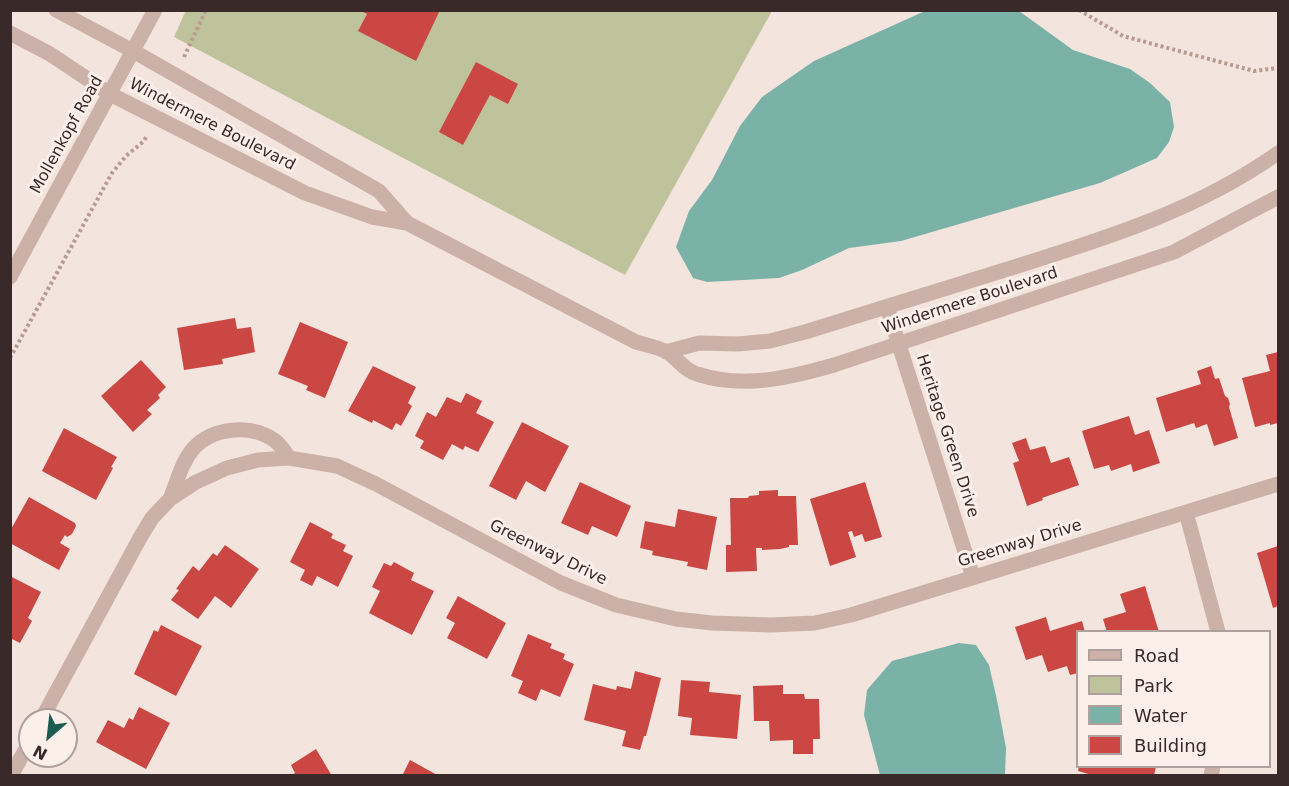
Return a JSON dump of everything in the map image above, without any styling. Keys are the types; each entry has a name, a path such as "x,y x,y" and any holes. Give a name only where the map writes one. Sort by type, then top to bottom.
{"street":[{"name":"Windermere Boulevard","path":"56,10 379,190 407,223"},
{"name":"Mollenkopf Road","path":"10,277 155,10"},
{"name":"Windermere Boulevard","path":"10,33 50,54 110,94 305,193 372,218 407,223 636,342 666,352 694,374 722,379 757,382 794,377 899,344 1174,252 1278,197"},
{"name":"Windermere Boulevard","path":"666,352 699,343 738,344 770,341 1093,243 1157,220 1221,189 1278,153"},
{"name":"Heritage Green Drive","path":"887,307 973,577"},
{"path":"170,500 189,455 194,448 214,434 237,430 260,433 276,441 289,458"},
{"name":"Greenway Drive","path":"48,708 153,518 170,500 196,482 227,468 258,460 289,458 337,466 376,484 561,583 616,605 712,623 771,625 814,623 851,615 1278,484"},
{"path":"1185,512 1217,630"}],"path":[{"path":"185,55 206,10"},
{"path":"1079,10 1123,36 1254,70 1278,68"},
{"path":"10,358 112,173 126,156 144,141"}],"green space":[{"path":"186,10 772,11 625,275 174,37"}],"water":[{"path":"925,11 1019,11 1073,50 1130,69 1150,83 1170,102 1174,127 1169,142 1157,158 1100,183 901,241 849,248 779,278 707,282 693,278 676,247 689,211 712,180 740,126 762,97 814,61"},
{"path":"959,643 976,645 989,665 1006,748 1005,775 880,775 864,715 867,690 892,661"}],"building":[{"path":"360,10 440,10 416,61 358,31 367,14"},
{"path":"476,62 518,84 508,104 490,95 463,145 439,132"},
{"path":"235,318 237,329 251,327 255,352 222,359 223,364 184,370 177,328"},
{"path":"300,322 348,342 325,398 306,390 308,386 278,374"},
{"path":"1278,352 1278,423 1255,427 1242,378 1270,371 1266,355"},
{"path":"141,360 166,387 158,395 160,398 147,410 152,414 133,432 101,396"},
{"path":"373,366 416,387 408,403 412,406 401,426 396,423 392,430 348,411"},
{"path":"1211,366 1215,379 1219,378 1225,396 1228,398 1238,438 1214,446 1207,424 1196,428 1194,423 1166,432 1156,398 1201,384 1197,371"},
{"path":"466,393 482,401 476,413 494,422 478,452 465,446 463,450 452,444 443,460 420,448 424,441 415,436 427,412 436,417 447,397 461,403"},
{"path":"1129,416 1135,435 1149,430 1160,463 1133,472 1131,464 1111,471 1109,465 1094,469 1082,431"},
{"path":"522,422 569,446 545,492 526,481 516,500 489,486"},
{"path":"64,428 117,457 96,500 42,471"},
{"path":"1026,438 1030,450 1045,446 1051,463 1069,457 1079,485 1042,498 1043,500 1027,506 1013,463 1019,461 1012,443"},
{"path":"580,482 631,506 617,537 592,526 588,535 561,523"},
{"path":"865,482 882,537 865,542 862,534 854,537 852,531 848,532 856,557 830,566 810,499"},
{"path":"778,490 778,496 796,496 798,545 789,545 789,547 780,549 756,548 757,571 726,572 726,545 731,545 730,498 748,498 759,495 759,491"},
{"path":"29,497 75,523 72,534 67,537 65,535 60,543 70,549 59,570 10,543 10,531"},
{"path":"678,509 717,517 707,570 687,566 688,562 652,555 653,551 640,548 645,521 675,527"},
{"path":"310,522 333,534 331,538 346,545 343,551 353,556 338,587 317,576 312,586 300,580 305,570 290,562"},
{"path":"225,545 259,569 231,608 215,596 198,619 171,600 193,566 199,571 213,553 217,556"},
{"path":"1278,546 1278,606 1273,608 1257,553"},
{"path":"394,562 414,573 411,580 434,591 412,635 369,613 380,591 372,587 384,563 391,566"},
{"path":"10,576 41,592 28,618 32,621 20,643 10,638"},
{"path":"1145,586 1158,630 1106,630 1103,619 1126,612 1120,594"},
{"path":"458,596 506,623 487,659 447,638 455,623 446,618"},
{"path":"1046,617 1050,631 1082,621 1084,630 1076,630 1076,674 1070,675 1067,666 1048,672 1042,655 1026,660 1015,627"},
{"path":"161,625 202,646 176,696 134,674 154,630 158,632"},
{"path":"528,634 552,644 550,648 565,654 563,659 574,664 560,697 541,689 536,701 518,693 523,681 511,676"},
{"path":"635,671 661,678 646,736 644,736 640,750 622,746 626,731 584,720 593,684 616,690 617,686 631,689"},
{"path":"681,680 710,682 709,692 741,695 737,739 690,735 692,718 678,716"},
{"path":"783,685 783,694 804,694 805,699 819,699 820,739 813,739 813,754 793,754 793,740 770,741 769,721 754,721 753,686"},
{"path":"139,707 170,723 146,769 96,742 108,720 124,728 129,718 133,720"},
{"path":"316,749 332,776 291,776 295,773 291,765"},
{"path":"410,760 439,776 402,776"},
{"path":"1079,768 1156,768 1154,776 1095,776 1078,771"}]}
